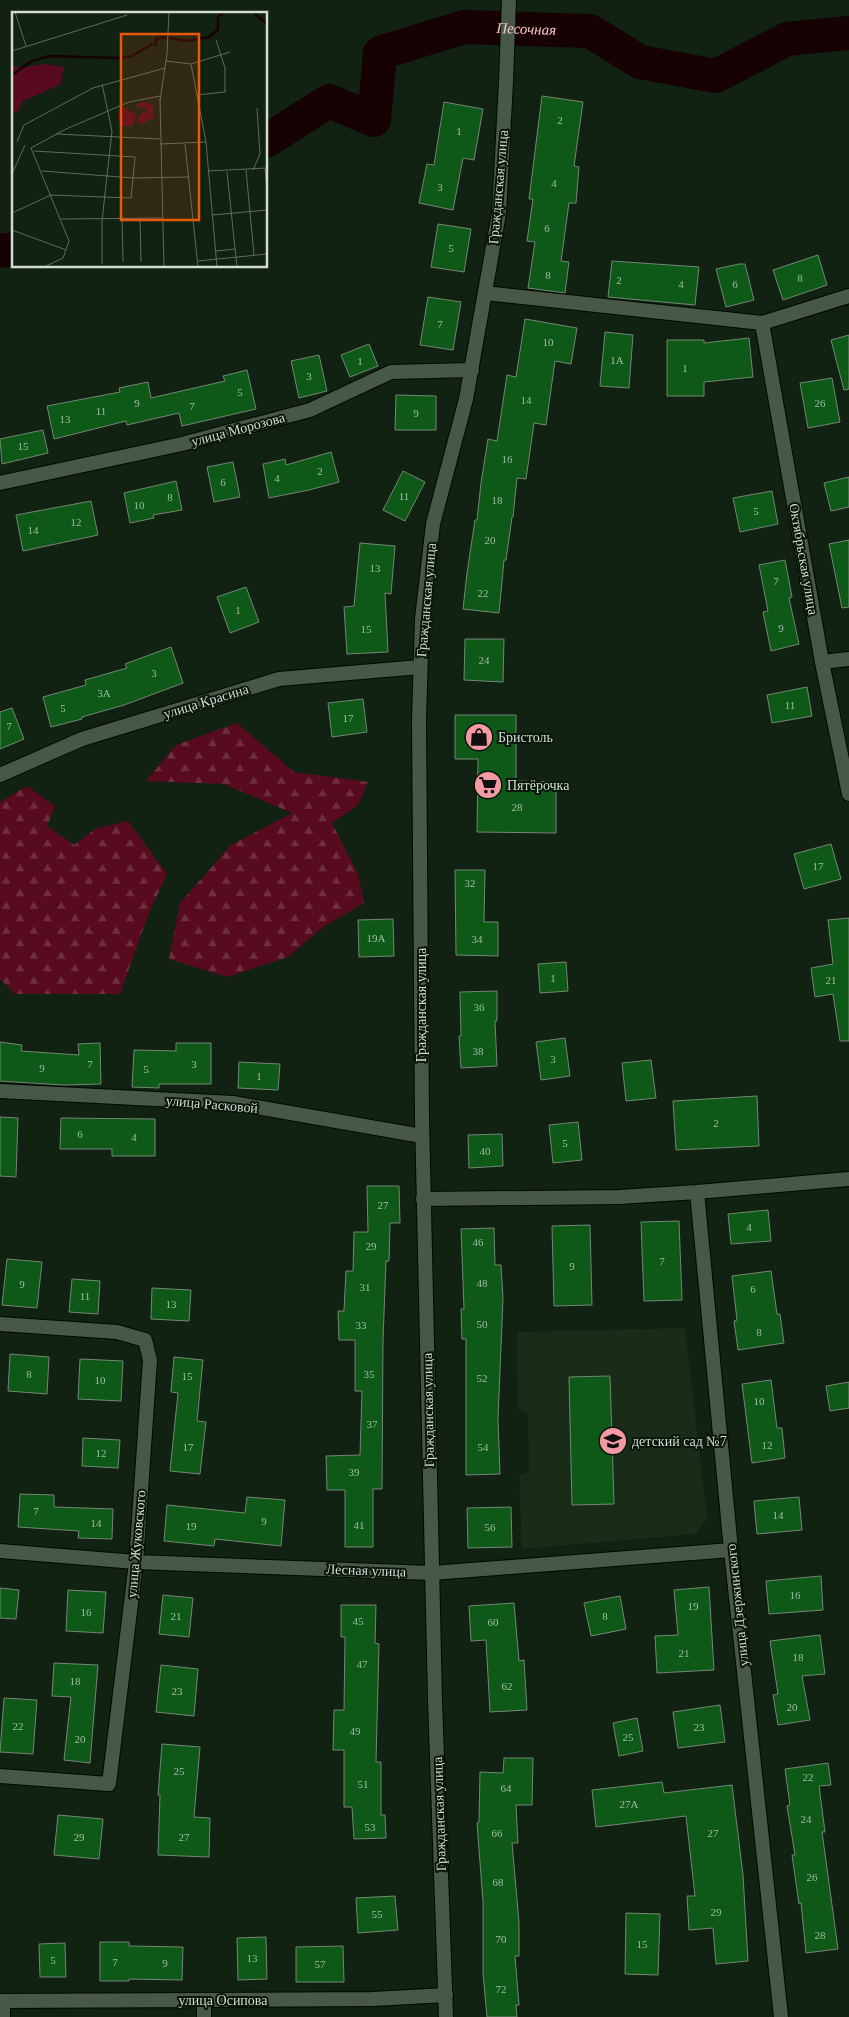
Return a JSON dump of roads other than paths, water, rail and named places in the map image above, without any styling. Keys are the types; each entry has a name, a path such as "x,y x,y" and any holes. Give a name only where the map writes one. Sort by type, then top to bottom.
{"street":[{"name":"Гражданская улица","path":"446,2017 432,1573 423,1199 420,667 422,619 433,524 466,399 499,213 508,43 508,7"},
{"path":"485,294 762,323 849,296"},
{"name":"Октябрьская улица","path":"762,323 822,662 849,794"},
{"name":"улица Морозова","path":"0,483 182,444 310,410 391,372 472,370"},
{"path":"822,662 849,659"},
{"name":"улица Красина","path":"0,775 82,739 279,679 420,667"},
{"name":"улица Расковой","path":"0,1091 233,1103 422,1136"},
{"path":"423,1199 619,1197 849,1179"},
{"name":"улица Дзержинского","path":"697,1192 731,1550 781,2017"},
{"name":"улица Жуковского","path":"0,1324 117,1332 145,1340 150,1360 136,1562 109,1784 0,1776"},
{"name":"Лесная улица","path":"0,1551 136,1562 432,1573 731,1550"},
{"name":"улица Осипова","path":"1,2001 373,2000 446,1995"},
{"path":"204,2000 204,2017"},
{"path":"1,2001 3,2017"}],"waterway":[{"name":"Песочная","path":"268,140 329,101 374,120 380,53 464,27 590,31 640,62 716,76 787,39 849,33"},
{"name":"Песочная","path":"0,251 12,249"}],"place":[{"name":"Бристоль","path":"479,737"},
{"name":"Пятёрочка","path":"488,785"},
{"name":"детский сад №7","path":"613,1441"}]}
